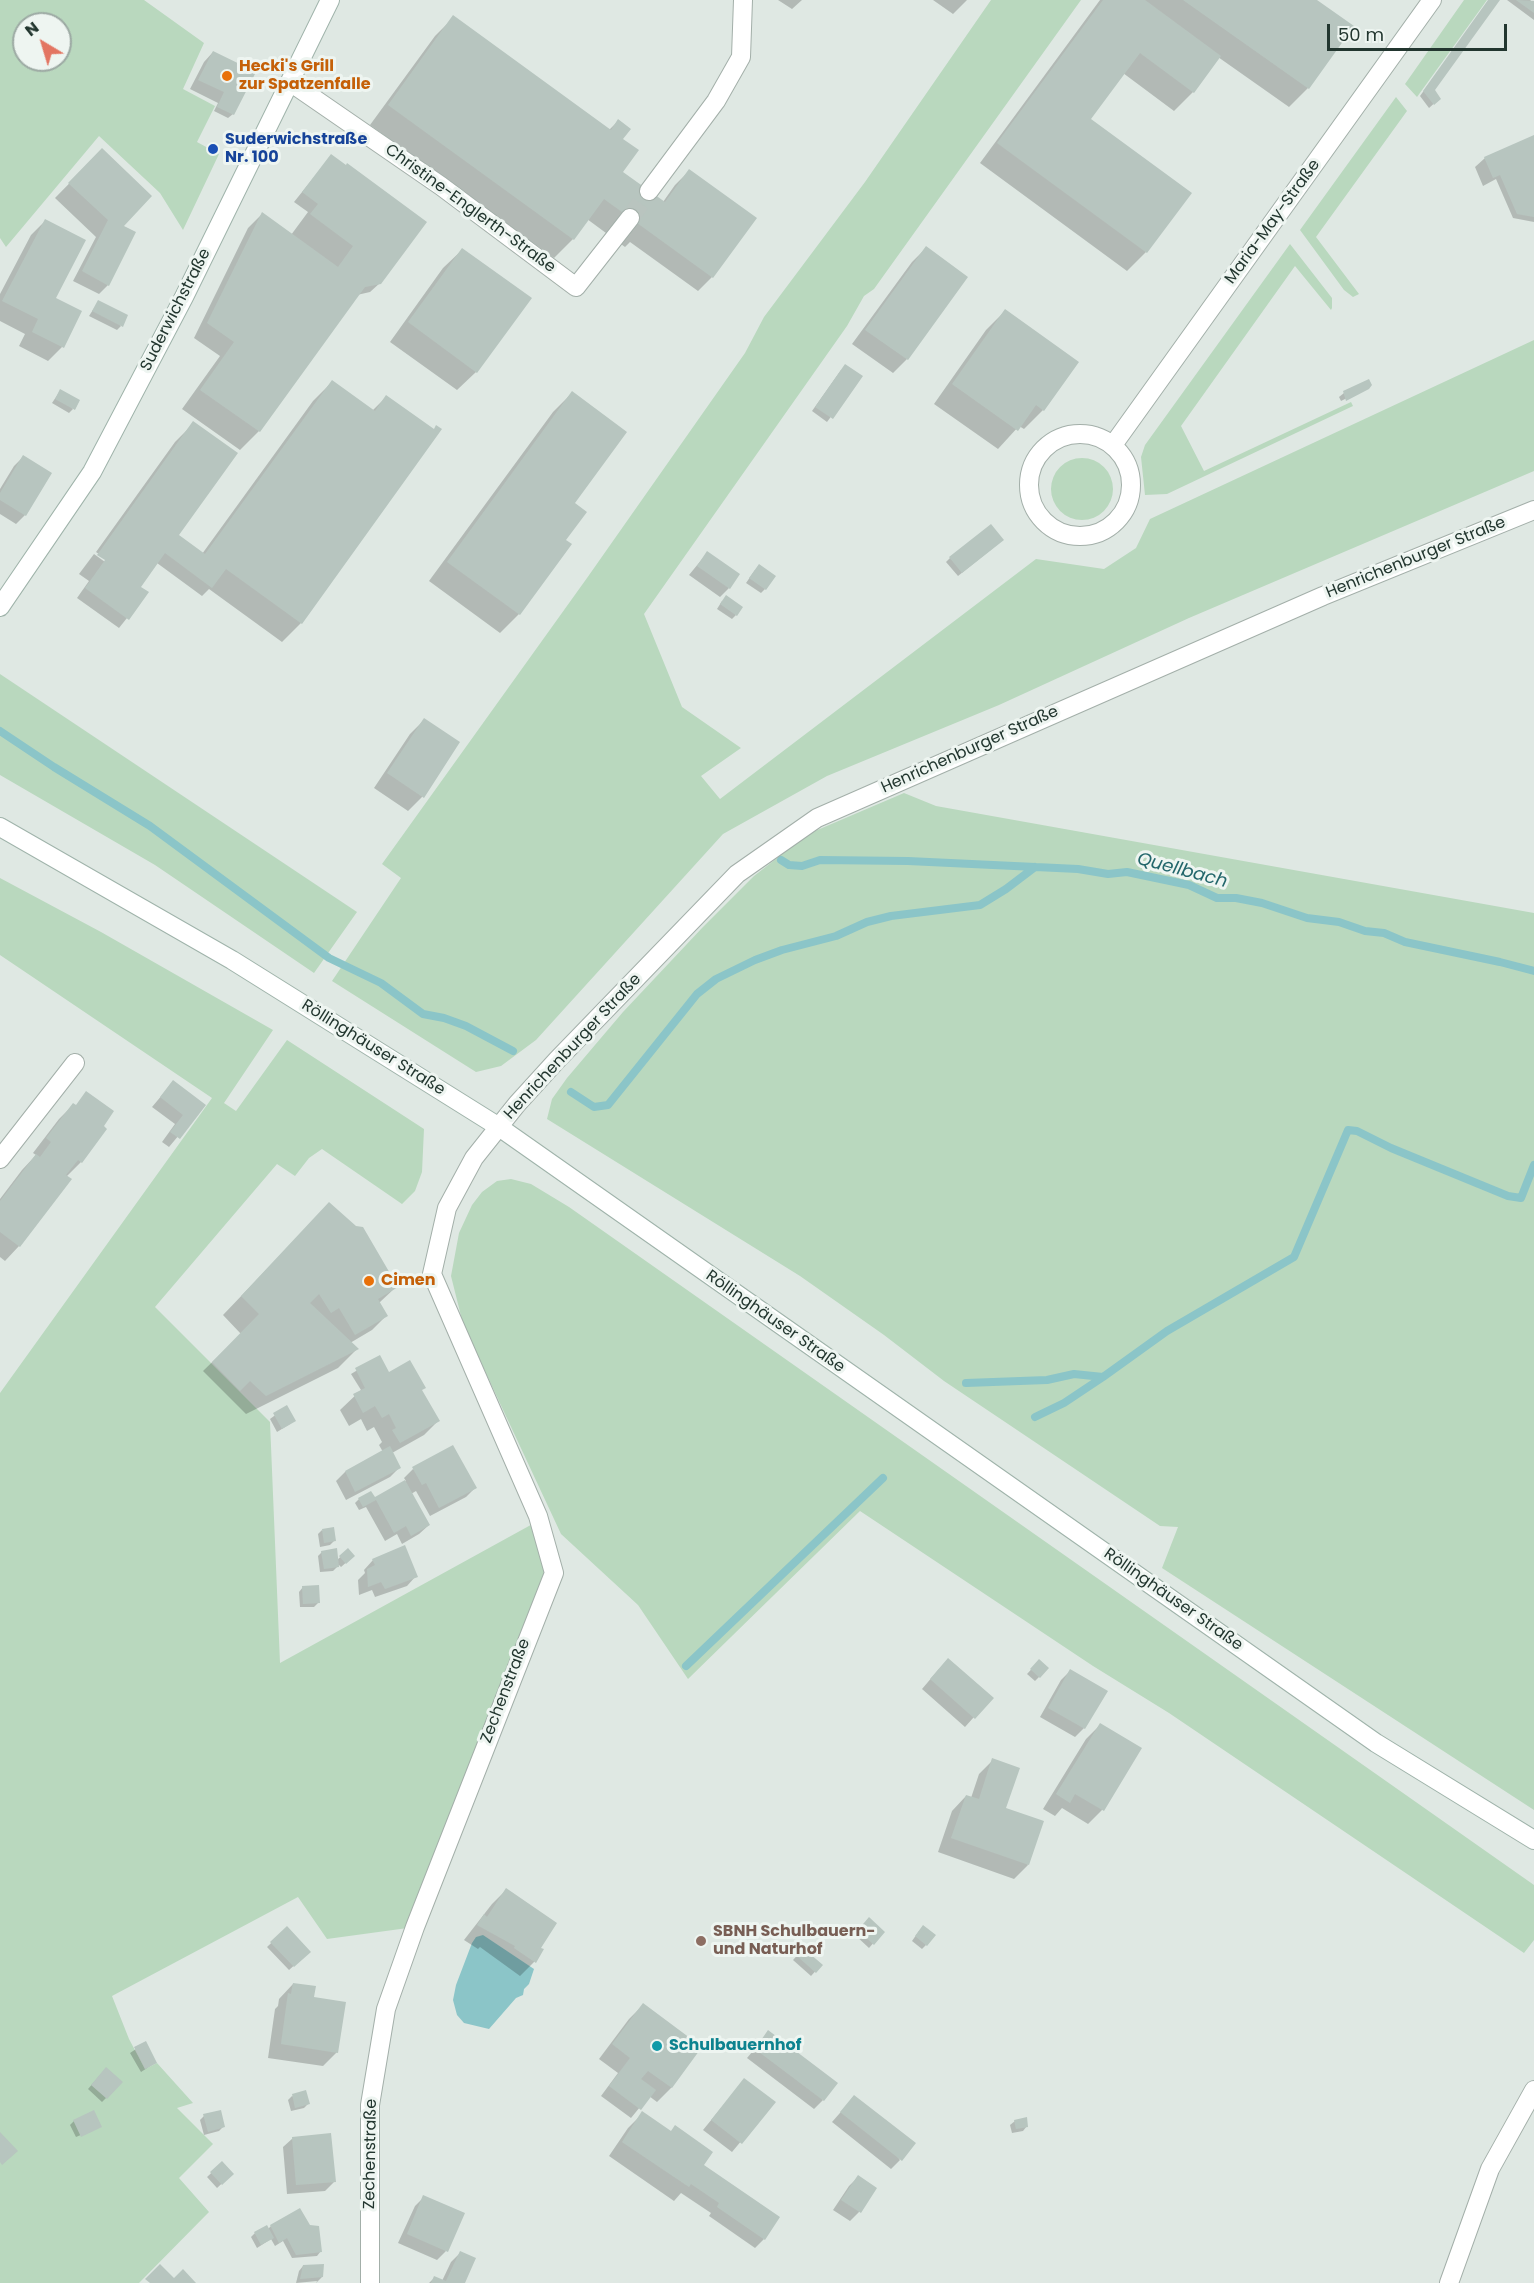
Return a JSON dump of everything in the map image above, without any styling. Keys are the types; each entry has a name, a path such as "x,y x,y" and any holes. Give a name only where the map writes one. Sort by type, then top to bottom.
{"street":[{"name":"Suderwichstraße","path":"3,596 92,472 184,297 330,0"},
{"path":"649,191 716,101 741,57 743,0"},
{"name":"Maria-May-Straße","path":"1113,445 1432,0"},
{"name":"Christine-Englerth-Straße","path":"290,82 441,186 576,287 630,218"},
{"path":"1078,434 1096,436 1113,445 1125,458 1131,475 1132,492 1126,509 1115,523 1100,533 1083,537 1065,534 1048,526 1038,514 1031,499 1029,483 1033,464 1044,449 1060,438 1078,434"},
{"name":"Henrichenburger Straße","path":"499,1127 557,1060 736,874 817,818 1323,596 1534,510"},
{"name":"Röllinghäuser Straße","path":"0,827 232,960 499,1127 1376,1743 1534,1840"},
{"path":"0,1159 75,1063"},
{"name":"Zechenstraße","path":"370,2283 370,2105 386,2009 418,1917 554,1573 538,1516 432,1274 447,1208 474,1158 499,1127"},
{"path":"1449,2283 1490,2169 1534,2090"}],"green space":[{"path":"0,0 144,0 204,43 183,89 215,106 197,142 219,154 183,230 160,193 99,136 6,247 0,238"},
{"path":"991,0 1081,0 874,289 864,296 847,326 644,614 682,707 741,748 701,776 720,799 1036,559 1104,569 1136,548 1150,519 1534,340 1534,471 1189,618 999,705 827,776 723,834 536,1040 501,1066 476,1072 332,981 401,878 382,864 745,353 764,317 865,182"},
{"path":"1464,0 1487,0 1417,97 1405,84"},
{"path":"1396,97 1407,111 1316,237 1359,294 1353,297 1344,290 1300,230"},
{"path":"1290,244 1332,298 1331,310 1295,266 1181,426 1204,471 1351,402 1353,406 1167,494 1145,495 1141,457 1145,445"},
{"path":"1076,458 1088,458 1104,467 1111,477 1113,489 1111,501 1104,511 1088,520 1076,520 1065,515 1056,506 1051,495 1051,483 1056,472 1065,463"},
{"path":"0,674 357,912 314,973 155,865 0,775"},
{"path":"904,793 936,806 1534,913 1534,1810 1162,1568 1178,1527 1160,1526 944,1381 884,1335 800,1276 547,1119 552,1099 623,1012 754,876 808,834"},
{"path":"0,878 101,932 273,1030 224,1103 236,1111 287,1040 424,1129 422,1172 415,1191 402,1204 322,1149 309,1158 295,1176 277,1164 155,1307 270,1422 280,1663 538,1521 554,1573 415,1927 327,1939 298,1897 112,1996 129,2039 145,2069 157,2063 193,2103 177,2108 213,2144 179,2178 209,2212 139,2283 0,2283 0,1393 212,1098 0,955"},
{"path":"511,1179 531,1184 569,1207 1534,1885 1534,1940 1524,1953 1169,1713 1093,1666 860,1511 688,1679 638,1605 561,1534 463,1324 451,1276 459,1233 472,1205 482,1192 497,1181"}],"water":[{"path":"483,1935 534,1969 523,1995 516,1998 489,2029 464,2023 457,2015 453,2000 456,1985 472,1943 476,1937"}],"building":[{"path":"1103,0 1145,0 1221,56 1194,93 1140,53 1091,119 1192,193 1147,253 997,143"},
{"path":"1183,0 1317,0 1354,26 1309,89"},
{"path":"1488,0 1500,0 1435,90 1441,99 1434,105 1423,91"},
{"path":"1516,0 1534,1 1534,13"},
{"path":"453,15 611,130 618,119 631,129 623,139 639,150 623,172 665,202 689,169 757,218 713,278 604,199 574,240 388,105"},
{"name":"Hecki's Grill zur Spatzenfalle","path":"213,51 256,72 234,115 217,107 224,92 198,80"},
{"path":"1534,135 1534,217 1517,214 1500,175 1493,178 1484,157"},
{"path":"102,148 152,196 124,226 136,232 109,286 82,271 108,220 68,183"},
{"path":"331,154 346,165 347,163 427,222 381,284 365,287 260,432 200,390 234,342 207,323 262,212 338,267 353,246 310,214 318,204 302,192"},
{"path":"45,219 86,240 56,298 82,311 64,348 32,332 38,319 2,301"},
{"path":"926,246 968,277 908,360 865,330"},
{"path":"462,248 532,298 477,373 408,322"},
{"path":"98,300 128,315 123,327 92,311"},
{"path":"1005,309 1079,362 1044,411 1036,405 1018,431 952,384"},
{"path":"845,364 863,376 833,419 815,407"},
{"path":"1369,379 1372,385 1369,389 1346,401 1343,391"},
{"path":"332,380 375,411 386,395 434,429 436,425 442,429 302,624 226,569 212,588 165,553 141,587 149,592 129,620 85,588 105,560 97,555 193,421 238,453 179,535 205,554"},
{"path":"60,389 80,400 75,410 55,399"},
{"path":"572,391 627,432 575,503 587,512 566,540 572,544 520,615 447,562"},
{"path":"23,455 52,473 26,516 0,500 0,493"},
{"path":"991,524 1004,540 962,573 949,557"},
{"path":"707,551 740,574 730,589 697,566"},
{"path":"759,564 776,576 766,590 749,578"},
{"path":"726,595 743,607 737,616 720,604"},
{"path":"424,718 460,742 424,798 387,773"},
{"path":"173,1080 206,1105 180,1139 170,1132 183,1115 160,1097"},
{"path":"86,1091 114,1111 104,1126 107,1129 82,1163 78,1160 66,1175 72,1179 20,1247 0,1232 0,1201 36,1154 40,1157 51,1142 46,1138 73,1103 76,1105"},
{"path":"329,1202 356,1226 363,1227 398,1287 378,1299 388,1316 355,1335 339,1308 331,1313 319,1294 310,1303 359,1349 266,1396 250,1381 240,1391 212,1362 259,1314 241,1296"},
{"path":"380,1355 389,1372 410,1360 426,1388 422,1390 440,1421 400,1443 392,1430 396,1428 389,1414 382,1418 375,1406 363,1413 353,1394 365,1388 355,1368"},
{"path":"287,1405 296,1421 282,1429 273,1413"},
{"path":"453,1445 477,1488 439,1508 426,1483 422,1485 412,1467"},
{"path":"390,1446 401,1468 355,1492 345,1471"},
{"path":"405,1480 430,1525 411,1536 406,1526 394,1533 376,1500 363,1507 358,1498 371,1491 375,1497"},
{"path":"334,1527 336,1541 324,1543 322,1529"},
{"path":"405,1545 418,1577 385,1589 381,1582 368,1587 367,1569 375,1565 372,1559"},
{"path":"337,1548 339,1567 324,1569 321,1551"},
{"path":"348,1548 355,1556 346,1564 339,1556"},
{"path":"319,1585 320,1603 303,1604 302,1586"},
{"path":"948,1658 994,1698 975,1719 930,1679"},
{"path":"1039,1659 1049,1668 1040,1678 1030,1669"},
{"path":"1070,1669 1108,1691 1085,1729 1048,1708"},
{"path":"1100,1723 1142,1748 1104,1811 1075,1794 1070,1803 1056,1794"},
{"path":"992,1758 1020,1768 1006,1808 1044,1821 1029,1865 951,1838 966,1795 979,1799"},
{"path":"506,1888 557,1923 541,1948 544,1949 536,1963 514,1948 515,1946 477,1925 484,1914 487,1917"},
{"path":"869,1917 885,1932 874,1945 858,1930"},
{"path":"923,1925 936,1935 927,1946 915,1936"},
{"path":"287,1926 311,1952 294,1967 270,1942"},
{"path":"802,1947 823,1965 816,1973 796,1955"},
{"path":"293,1983 316,1986 314,1997 346,2002 338,2053 281,2044 288,1993 291,1994"},
{"name":"Schulbauernhof","path":"643,2003 702,2047 672,2088 648,2071 641,2079 656,2090 641,2110 609,2086 630,2058 612,2044"},
{"path":"768,2030 838,2083 824,2101 755,2049"},
{"path":"146,2041 157,2063 145,2069 134,2047"},
{"path":"106,2067 123,2082 107,2099 91,2085"},
{"path":"744,2078 776,2102 742,2144 711,2120"},
{"path":"306,2090 310,2104 295,2108 292,2094"},
{"path":"854,2095 916,2143 902,2161 840,2112"},
{"path":"94,2110 102,2127 81,2137 73,2120"},
{"path":"221,2110 225,2127 208,2132 203,2114"},
{"path":"642,2111 671,2131 675,2125 713,2152 704,2165 780,2217 765,2240 717,2207 719,2203 691,2184 689,2187 622,2142"},
{"path":"1027,2117 1028,2127 1016,2129 1014,2120"},
{"path":"0,2132 18,2151 2,2165 0,2162"},
{"path":"331,2133 336,2182 296,2185 292,2137"},
{"path":"222,2161 234,2174 222,2185 210,2172"},
{"path":"858,2175 877,2188 861,2213 841,2200"},
{"path":"423,2195 465,2213 448,2252 407,2234"},
{"path":"300,2208 310,2225 319,2226 322,2252 296,2255 287,2238 279,2243 270,2225"},
{"path":"267,2225 274,2238 261,2245 254,2232"},
{"path":"460,2251 476,2258 465,2283 431,2283 434,2276 446,2281"},
{"path":"160,2264 174,2278 183,2269 196,2283 150,2283 145,2279"},
{"path":"324,2264 323,2277 300,2279 303,2265"}],"waterway":[{"path":"0,731 150,826 329,958 381,983 423,1014 466,1026 513,1051"},
{"name":"Quellbach","path":"781,860 789,865 802,866 820,860 908,861 1078,869 1108,874 1127,872 1189,885 1217,898 1236,898 1262,903 1307,918 1339,922 1365,931 1384,933 1405,942 1534,971"},
{"path":"571,1092 594,1107 608,1105 697,994 716,979 755,960 782,950 836,936 867,922 891,916 980,905 1035,867"},
{"path":"966,1383 1047,1380 1074,1374 1103,1377 1167,1331 1294,1257 1348,1130 1357,1131 1391,1148 1508,1196 1521,1198 1534,1165"},
{"path":"1035,1417 1064,1403 1103,1377"},
{"path":"686,1666 883,1478"}],"tunnel":[{"path":"630,218 649,191"}],"place":[{"name":"Hecki's Grill zur Spatzenfalle","path":"227,76"},
{"name":"Suderwichstraße Nr. 100","path":"213,149"},
{"name":"Cimen","path":"369,1281"},
{"name":"SBNH Schulbauern- und Naturhof","path":"701,1941"},
{"name":"Schulbauernhof","path":"657,2046"}]}
